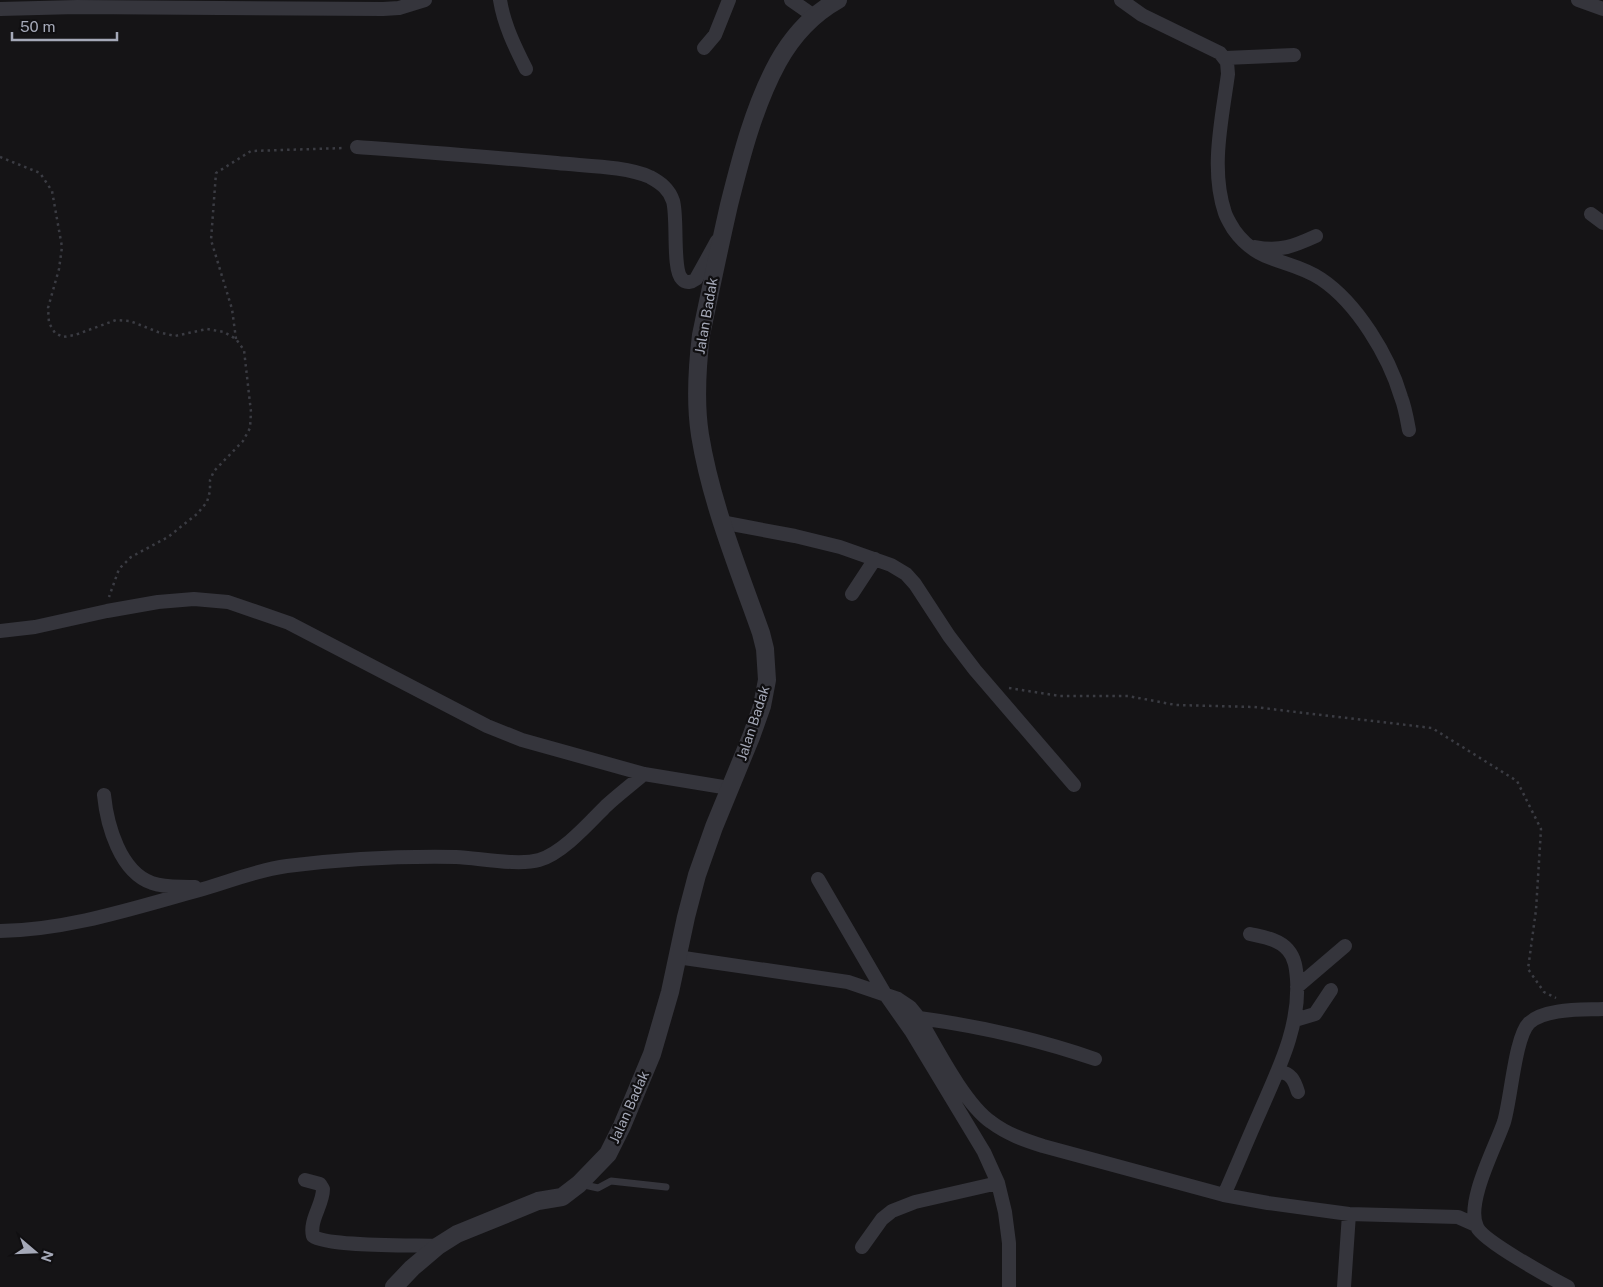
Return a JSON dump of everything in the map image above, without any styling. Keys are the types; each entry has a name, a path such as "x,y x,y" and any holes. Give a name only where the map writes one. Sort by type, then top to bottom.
{"street":[{"path":"0,9 77,7 383,9 399,8 425,0"},
{"path":"500,0 509,32 526,69"},
{"path":"704,48 715,35 729,0"},
{"path":"791,0 814,16"},
{"name":"Jalan Badak","path":"394,1287 412,1268 438,1246 457,1234 538,1201 562,1196 579,1184 608,1154 643,1078 659,1031 697,875 729,788 752,737 765,691 767,673 765,649 761,633 721,522 701,442 698,356 701,335 724,229 747,138 761,100 779,61 814,16 838,0"},
{"path":"1121,0 1142,15 1215,49 1225,58 1228,74 1217,165 1219,189 1225,214 1238,236 1247,246 1264,256 1296,266 1320,278 1332,287 1360,317 1392,374 1401,396 1409,430"},
{"path":"1578,0 1603,9"},
{"path":"1225,58 1294,55"},
{"path":"356,147 626,170 649,177 660,183 667,190 674,204 676,251 681,279 686,282 693,281 699,275 724,229"},
{"path":"1591,214 1603,223"},
{"path":"1247,246 1281,249 1316,236"},
{"path":"721,522 795,536 875,558 898,569 915,584 949,636 987,684 1074,785"},
{"path":"852,594 875,558"},
{"path":"0,632 158,602 194,598 228,602 289,623 487,726 522,740 644,774 729,788"},
{"path":"0,931 32,930 74,923 205,888 254,872 285,866 400,857 517,862 540,860 551,855 583,830 608,805 644,774"},
{"path":"104,795 106,813 113,836 133,870 152,883 166,886 205,888"},
{"path":"818,878 885,994 911,1031 984,1152 998,1183 1005,1212 1009,1243 1009,1287"},
{"path":"1224,1195 1287,1049 1295,1020 1297,988 1294,962 1287,948 1277,941 1250,934"},
{"path":"1297,988 1345,946"},
{"path":"677,957 848,982 885,994 905,1003 919,1018 978,1111 1003,1130 1043,1146 1224,1195 1268,1204 1349,1214 1458,1217 1476,1225"},
{"path":"1295,1020 1315,1014 1331,990"},
{"path":"1568,1287 1482,1234 1476,1225 1474,1210 1478,1189 1504,1122 1520,1045 1526,1028 1536,1018 1547,1014 1603,1008"},
{"path":"919,1018 1001,1032 1095,1059"},
{"path":"1278,1071 1293,1077 1298,1092"},
{"path":"305,1180 320,1184 323,1189 312,1230 313,1236 317,1238 340,1243 438,1246"},
{"path":"862,1247 882,1219 892,1211 915,1202 998,1183"},
{"path":"1458,1217 1474,1210"},
{"path":"1344,1287 1349,1214"}],"lane":[{"path":"579,1184 598,1188 611,1181 666,1187"}],"path":[{"path":"236,339 232,309 211,240 216,173 251,151 356,147"},
{"path":"0,157 40,173 52,191 62,247 59,269 48,308 49,323 55,333 63,337 75,335 116,320 130,321 158,332 176,336 207,329 224,332 236,339 244,350 251,412 250,428 243,441 214,471 210,480 207,502 197,514 168,537 131,557 119,569 111,587 107,611"},
{"path":"987,684 1060,696 1128,696 1176,705 1254,707 1432,728 1517,781 1542,829 1536,910 1528,969 1544,992 1558,999"}]}
